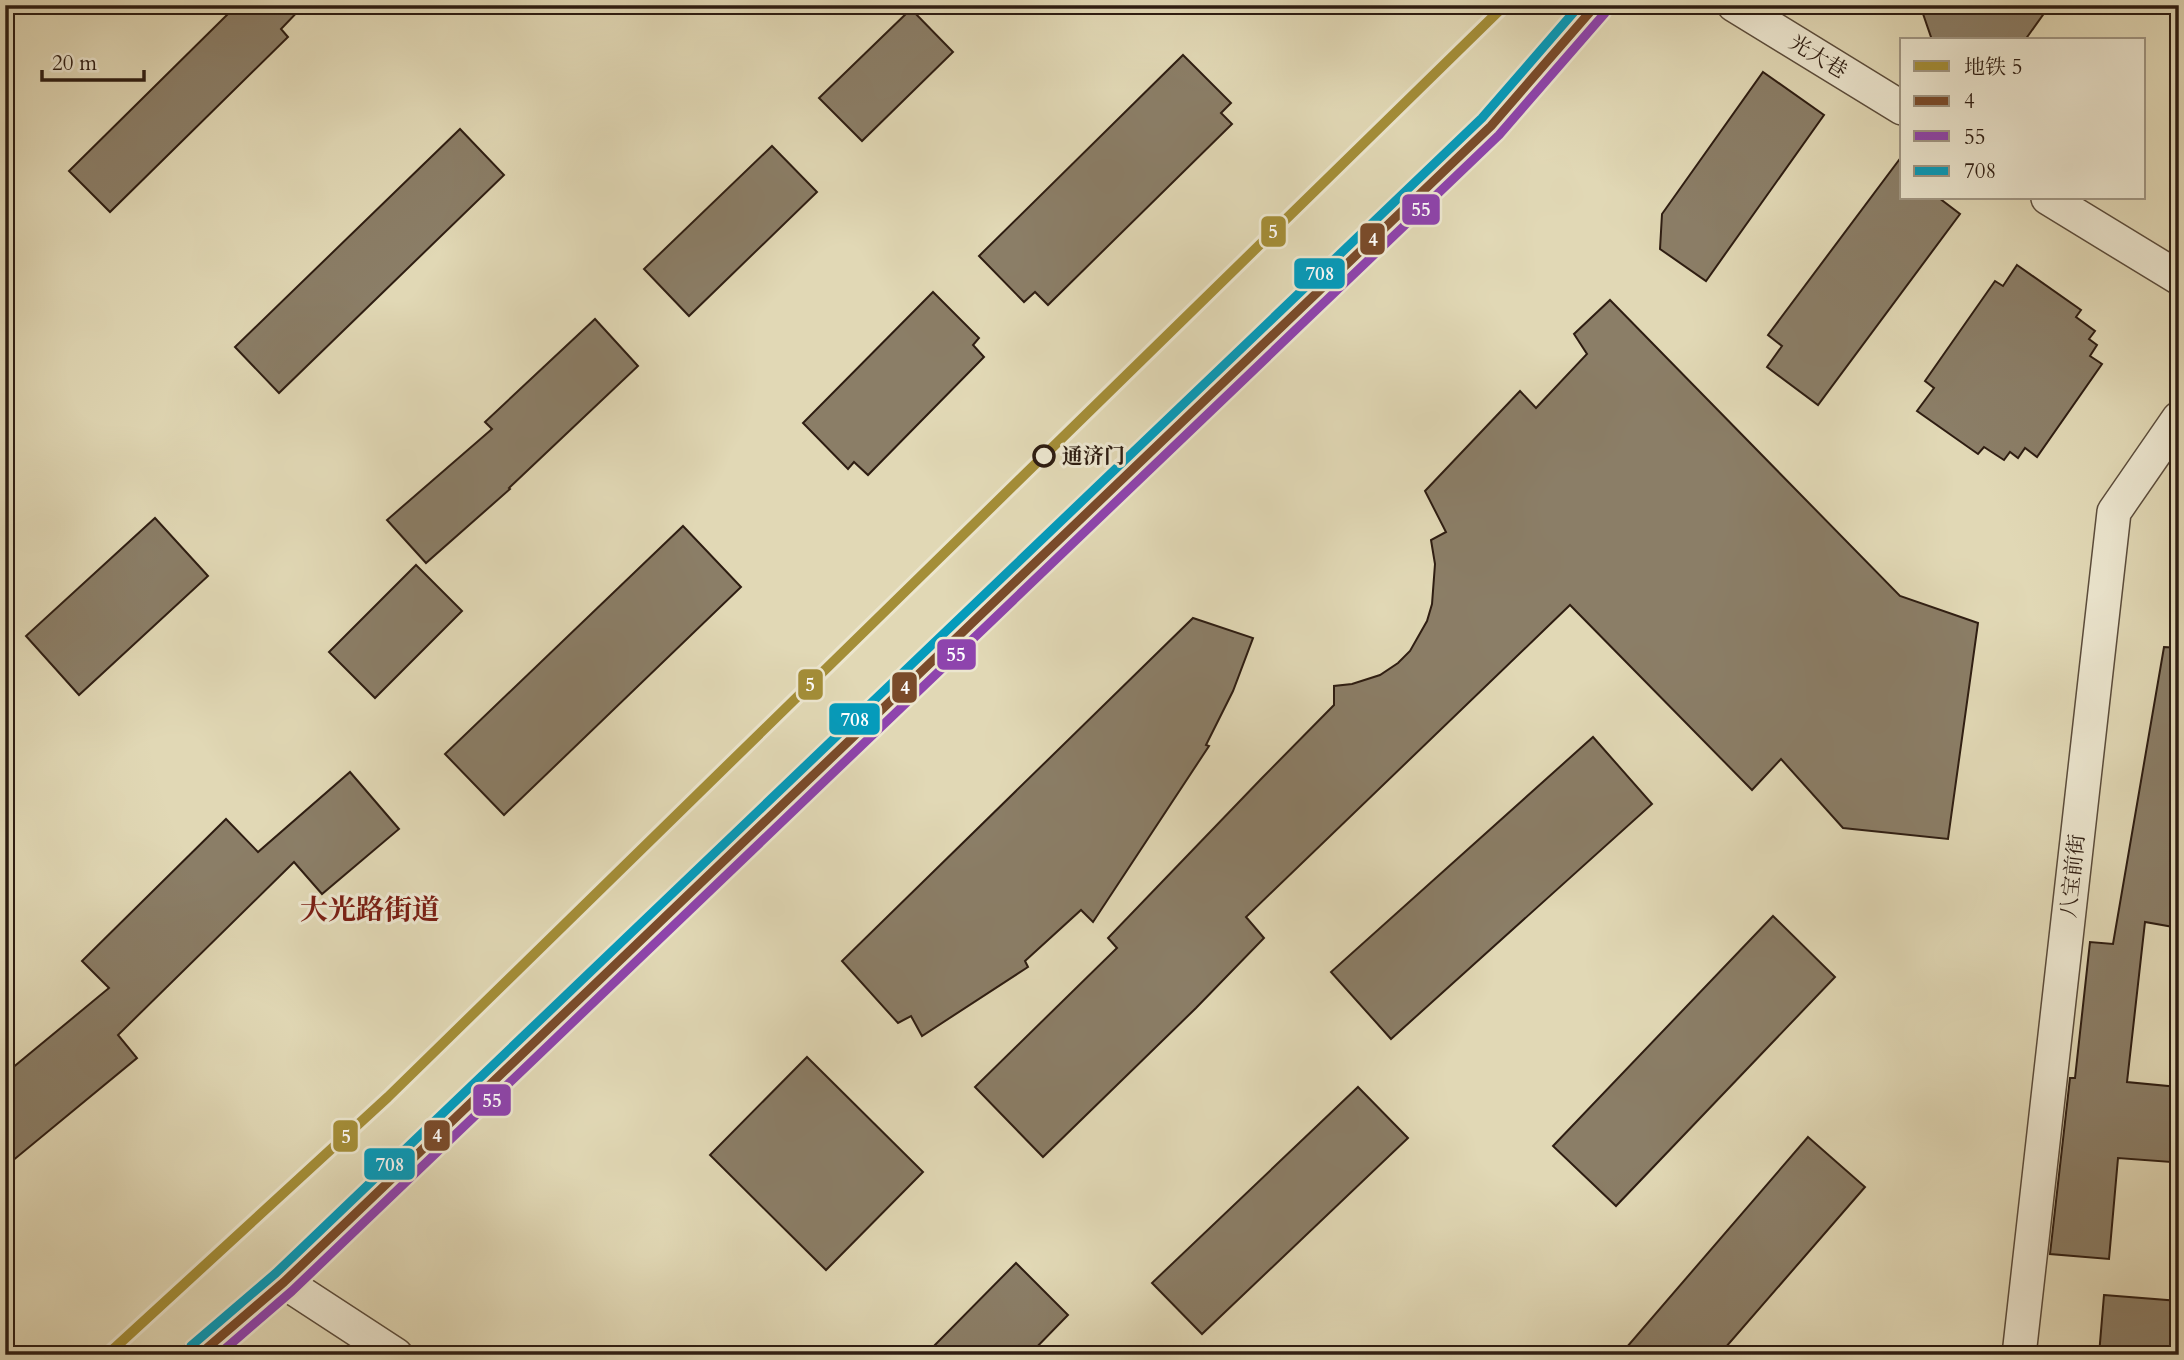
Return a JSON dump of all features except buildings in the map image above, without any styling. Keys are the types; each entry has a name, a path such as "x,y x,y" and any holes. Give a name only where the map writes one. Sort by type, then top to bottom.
{"street":[{"path":"198,1355 284,1282 1491,126 1596,5"},
{"name":"光大巷","path":"1734,5 1900,107"},
{"path":"2051,200 2179,278"},
{"name":"八宝前街","path":"2019,1355 2114,512 2179,418"},
{"path":"284,1282 396,1355"}],"metro line":[{"name":"5","path":"107,1355 388,1097 1505,5"}],"transit line":[{"name":"708","path":"191,1346 276,1273 1482,118 1580,5"},
{"name":"4","path":"199,1355 284,1282 1491,126 1596,5"},
{"name":"55","path":"218,1355 292,1291 1499,135 1605,13"}],"place":[{"name":"通济门","path":"1044,456"}],"district":[{"name":"大光路街道","path":"370,910"}]}
